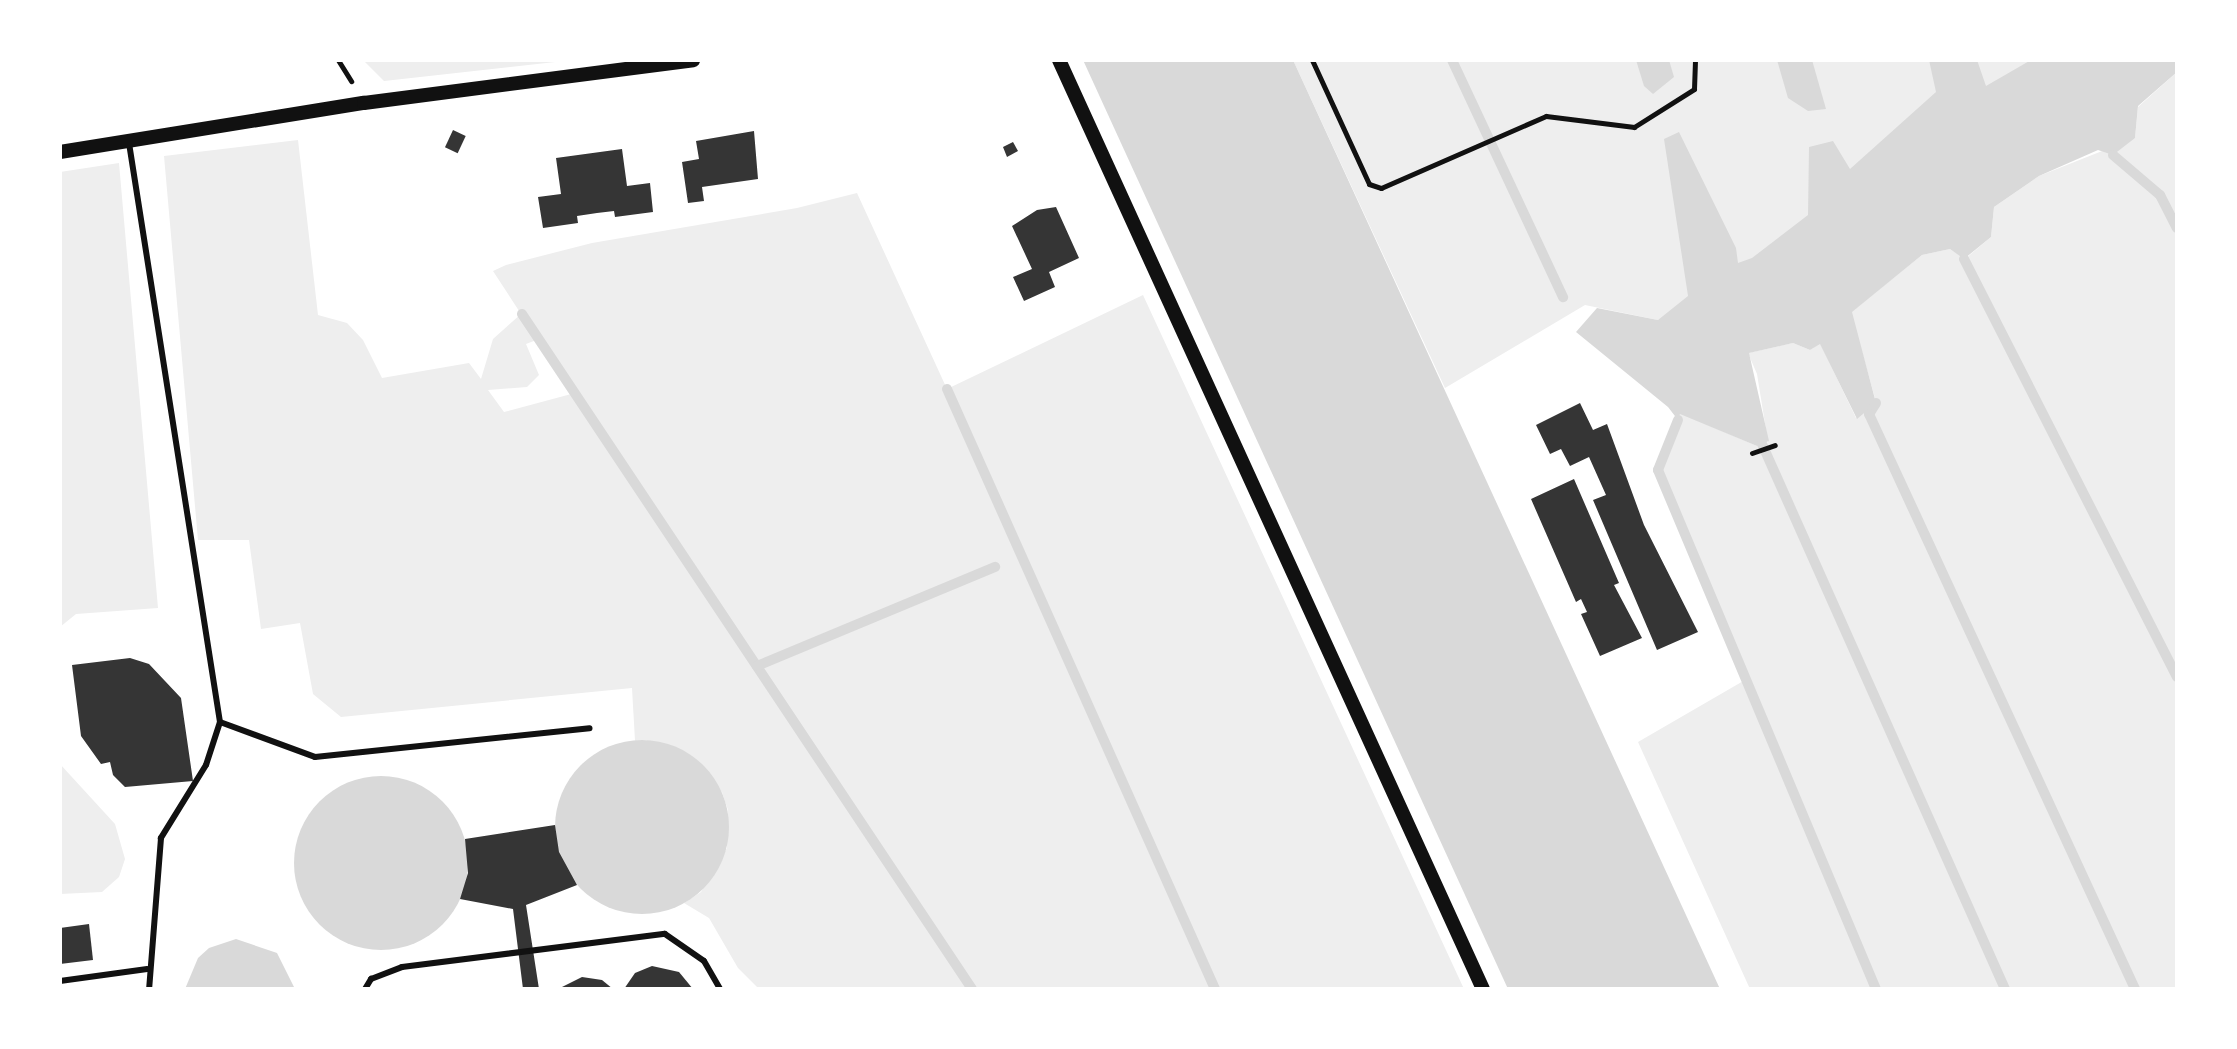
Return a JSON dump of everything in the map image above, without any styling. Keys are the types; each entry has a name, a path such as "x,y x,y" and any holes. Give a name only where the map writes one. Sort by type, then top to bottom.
{"street":[{"path":"60,152 364,103 693,60"},
{"path":"1059,60 1483,989"}],"lane":[{"path":"129,143 220,722 206,765 161,838 147,969 149,989"},
{"path":"220,722 315,757 589,728"},
{"path":"365,989 371,979 402,967 665,934 704,961 720,989"},
{"path":"60,981 147,969"}],"path":[{"path":"1312,60 1369,184 1381,188 1546,116 1634,127 1694,89 1695,60"},
{"path":"1752,453 1775,445"}],"shaded area":[{"path":"363,60 573,60 384,81"},
{"path":"1083,60 1293,60 1720,989 1508,989"},
{"path":"1293,60 2122,60 1658,320 1585,305 1445,388"},
{"path":"1636,60 1669,60 1674,77 1653,94 1644,86"},
{"path":"1777,60 1812,60 1826,109 1808,111 1788,98"},
{"path":"1929,60 1977,60 1986,86 2031,60 2177,60 2177,72 2138,106 2135,138 2113,155 2098,150 2039,176 1994,207 1991,237 1964,259 1950,249 1922,255 1852,312 1876,403 1857,419 1820,344 1810,350 1793,343 1749,353 1769,441 1757,446 1680,414 1678,420 1668,407 1576,332 1597,308 1658,320 1688,296 1664,139 1679,132 1736,248 1738,263 1752,258 1808,215 1809,147 1833,141 1850,169 1936,92"},
{"path":"2177,72 2177,989 1750,989 1638,742 1745,680 1658,470 1680,413 1757,446 1768,442 1757,374 1748,353 1793,343 1810,350 1820,343 1856,418 1876,402 1851,312 1922,255 1950,249 1965,259 1991,237 1994,207 2039,176 2135,138 2138,107"},
{"path":"298,140 318,315 347,323 363,340 382,378 469,363 481,379 493,339 521,314 493,271 506,265 592,243 797,208 857,193 947,389 1143,295 1464,989 759,989 738,968 709,918 684,903 701,892 727,848 728,810 722,792 646,740 635,741 632,688 341,717 313,694 300,623 261,629 249,540 198,540 164,156","holes":["539,339 575,393 504,412 488,390 527,387 539,375 526,344"]},
{"path":"119,163 158,608 76,614 60,627 60,172"},
{"path":"642,740 675,747 703,766 722,794 729,827 722,860 703,888 675,907 642,914 609,907 581,888 562,860 555,827 562,794 581,766 609,747"},
{"path":"60,764 115,824 125,859 119,877 102,892 60,894"},
{"path":"381,776 414,783 442,802 461,830 468,863 461,896 442,924 414,943 381,950 348,943 320,924 301,896 294,863 301,830 320,802 348,783"},
{"path":"236,939 277,953 295,989 185,989 198,958 209,948"}],"building":[{"path":"453,130 466,136 458,153 445,147"},
{"path":"754,131 758,179 702,187 704,201 688,203 682,162 699,159 696,141"},
{"path":"1013,142 1018,151 1007,157 1003,147"},
{"path":"622,149 627,186 650,183 653,212 615,217 614,211 597,213 577,216 578,223 543,228 538,197 561,194 556,158"},
{"path":"1056,207 1079,258 1049,272 1055,287 1024,301 1013,277 1032,269 1012,226 1037,210"},
{"path":"1580,403 1593,430 1607,424 1644,525 1698,632 1657,650 1593,500 1606,495 1589,457 1570,466 1561,449 1550,454 1536,425"},
{"path":"1574,479 1619,583 1614,585 1642,638 1600,656 1581,614 1587,612 1581,599 1576,602 1531,499"},
{"path":"130,658 149,664 181,698 193,781 125,787 113,775 110,762 101,764 81,736 72,665"},
{"path":"555,825 559,852 577,885 526,905 539,989 523,989 513,909 460,899 468,873 465,839"},
{"path":"89,924 93,960 60,964 60,928"},
{"path":"652,966 679,972 693,989 624,989 635,973"},
{"path":"582,977 602,980 613,989 558,989"}],"waterway":[{"path":"1452,60 1563,297"},
{"path":"2113,155 2160,195 2177,228"},
{"path":"1964,259 2177,677"},
{"path":"522,314 972,989"},
{"path":"947,389 1215,989"},
{"path":"1876,403 1869,414 2135,989"},
{"path":"1678,420 1658,470 1876,989"},
{"path":"1762,444 2005,989"},
{"path":"757,666 995,567"}]}
